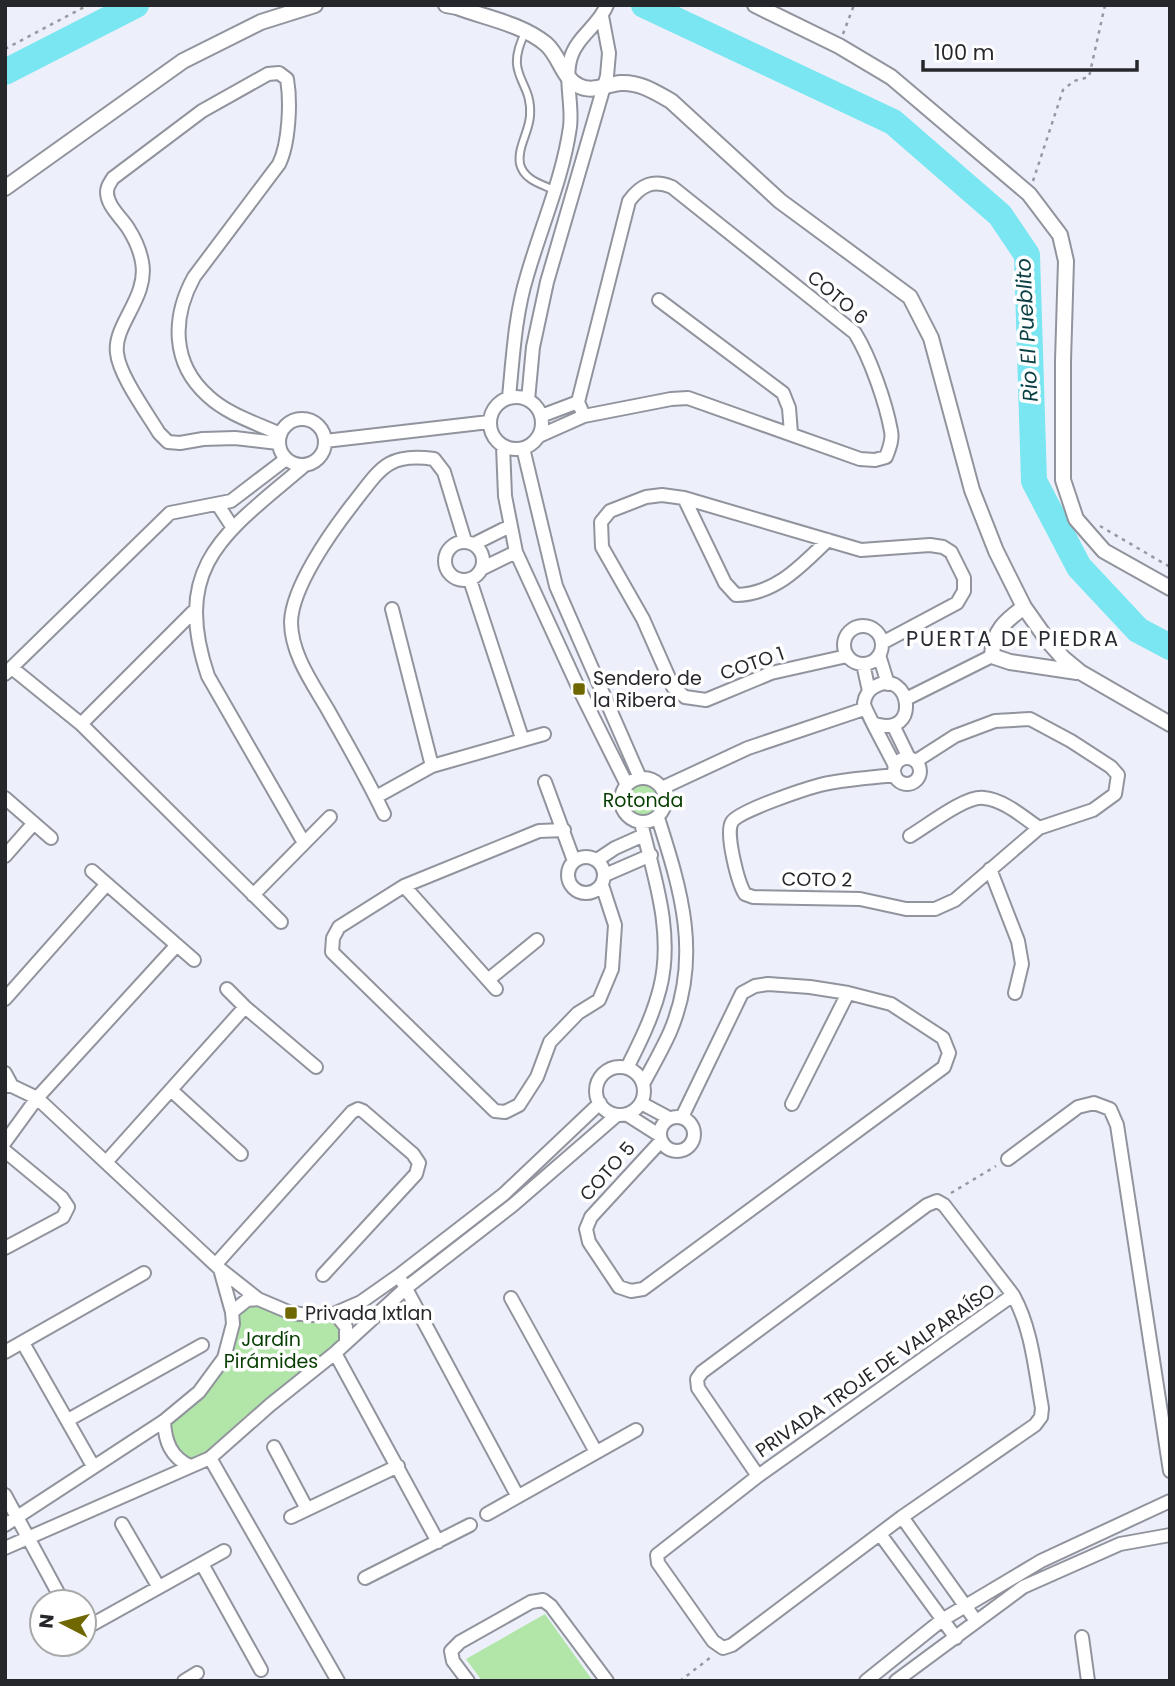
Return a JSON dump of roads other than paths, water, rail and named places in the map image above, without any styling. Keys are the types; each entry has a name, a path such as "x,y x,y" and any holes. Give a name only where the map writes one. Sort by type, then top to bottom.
{"street":[{"path":"5,188 183,61 261,22 315,5"},
{"path":"446,5 526,31 555,53 570,80 580,87 604,88 619,83 635,84 651,89 671,101 780,201 910,297 931,338 972,490 996,551 1024,607 1048,641 1080,672 1170,724"},
{"path":"755,5 839,47 891,77 1029,194 1060,235 1066,261 1063,480 1076,519 1104,551 1170,588"},
{"path":"509,397 514,344 526,279 554,190 570,126 570,59 576,45 604,11"},
{"path":"528,400 533,347 547,282 604,88 609,53 604,11"},
{"path":"279,73 287,79 289,93 284,153 279,164 194,277 183,297 178,319 178,340 183,359 193,379 208,396 279,438 203,439 180,443 168,442 159,433 119,365 116,351 119,334 136,302 143,266 139,248 108,201 106,188 113,178 202,111 268,74 279,73"},
{"name":"COTO 6","path":"539,436 584,416 688,398 860,459 875,460 886,457 890,447 891,433 867,353 855,333 671,187 662,183 651,183 638,189 629,201 578,402"},
{"path":"659,300 783,393 789,408 791,433"},
{"path":"509,397 528,400 537,407 541,416 539,436 523,449 503,446 493,436 489,422 492,411 499,402 509,397"},
{"path":"541,416 578,402 584,416"},
{"path":"304,843 208,676 199,650 195,610 201,574 216,545 305,465 319,458 324,450 323,432 310,420 292,420 285,426 279,438 281,452 294,464 305,465"},
{"path":"325,441 489,422"},
{"path":"503,446 505,496 516,552 627,785"},
{"path":"523,449 556,586 640,778"},
{"path":"384,814 298,656 291,622 301,584 343,517 371,481 393,460 414,456 434,459 444,471 470,543 482,556 483,568"},
{"path":"281,922 81,724 9,671 170,513 231,501 286,459"},
{"name":"COTO 1","path":"684,498 662,495 646,497 610,511 601,522 602,547 643,619 673,687 685,697 706,700 771,673 847,656"},
{"path":"684,498 725,583 736,595 751,595 778,586 828,540"},
{"path":"684,498 861,550 930,545 943,547 951,552 964,578 964,591 957,603 881,649 875,660 863,664 852,661 847,656 845,638 858,627 876,631 881,649 888,684"},
{"path":"218,505 233,528"},
{"path":"510,526 470,543 456,544 449,550 447,568 452,576 460,580 470,580 478,576 483,568 516,552"},
{"path":"470,580 522,738"},
{"path":"992,656 997,632 1006,619 1024,607"},
{"path":"392,609 432,766"},
{"path":"81,724 195,610"},
{"path":"1028,663 1048,641"},
{"path":"905,699 992,656 1010,662 1080,672"},
{"path":"863,664 869,691"},
{"path":"888,684 900,689 905,699 904,716 893,725 884,727 868,718 864,709 869,691 888,684"},
{"path":"662,788 748,748 864,709"},
{"path":"895,771 902,759 912,760 955,736 995,721 1030,719 1071,741 1111,767 1118,775 1115,794 1093,810 1039,828 990,869 1018,942 1022,964 1015,993"},
{"path":"875,724 895,771 904,783 916,781 920,769 912,760 893,725"},
{"path":"376,797 432,766 522,738 544,734"},
{"name":"COTO 2","path":"895,771 822,785 742,813 731,822 729,834 740,886 745,894 753,897 860,899 906,909 935,909 955,900 990,869"},
{"path":"597,860 642,829 650,822 658,818 665,807 665,794 652,780 640,778 627,785 621,798 624,811 642,829 651,855 663,916 665,955 660,986 649,1021 627,1068"},
{"path":"545,782 574,861"},
{"path":"910,836 966,802 983,797 1001,803 1039,828"},
{"path":"5,798 51,838"},
{"path":"253,895 330,817"},
{"path":"643,1084 671,1030 682,991 687,954 684,910 658,818"},
{"path":"5,856 34,823"},
{"path":"564,830 539,831 404,886 339,927 333,938 332,952 495,1111 505,1112 519,1105 537,1077 550,1042 578,1013 599,1000 611,968 615,925 603,880 603,866 597,860 585,856 574,861 568,872 570,884 574,889 586,894 592,893 603,880 651,855"},
{"path":"92,871 194,960"},
{"path":"5,999 106,885"},
{"path":"404,886 492,984 537,940"},
{"path":"5,1142 37,1098 176,946"},
{"path":"660,1138 660,1128 676,1118 742,993 755,986 768,984 848,993 792,1104"},
{"path":"227,989 316,1067"},
{"name":"COTO 5","path":"660,1138 591,1217 586,1230 589,1242 619,1287 631,1291 643,1289 944,1067 949,1053 943,1038 891,1004 848,993"},
{"path":"107,1161 245,1007"},
{"path":"5,1548 210,1458 335,1353 406,1288 513,1205 622,1114 635,1110 644,1094 638,1074 627,1068 611,1068 599,1079 597,1095 604,1108 622,1114 660,1138 669,1150 676,1152 687,1148 694,1138 694,1131 688,1120 676,1118 641,1103"},
{"path":"5,1073 9,1086 37,1098 218,1267 258,1299 291,1312 331,1315 342,1321 346,1327 346,1341"},
{"path":"171,1090 241,1154"},
{"path":"331,1315 361,1302 504,1194 600,1103"},
{"path":"1008,1159 1078,1107 1094,1103 1110,1109 1117,1125 1170,1471"},
{"path":"218,1267 352,1112 358,1109 413,1154 419,1163 416,1174 323,1275"},
{"path":"5,1151 62,1198 68,1207 63,1217 5,1248"},
{"name":"PRIVADA TROJE DE VALPARAÍSO","path":"758,1476 698,1388 697,1379 927,1205 937,1201 944,1205 1013,1295 1022,1310 1042,1408 1041,1417 1035,1425 902,1517 732,1645 723,1648 713,1641 659,1563 657,1555 758,1476 1013,1295"},
{"path":"5,1525 164,1421 199,1392 224,1359 233,1324 218,1267"},
{"path":"5,1352 144,1273"},
{"path":"398,1276 517,1496"},
{"path":"511,1298 596,1452"},
{"path":"232,1312 247,1300 258,1299"},
{"path":"23,1343 93,1466"},
{"path":"68,1420 202,1345"},
{"path":"335,1353 438,1542"},
{"path":"164,1421 167,1445 178,1460 190,1466"},
{"path":"486,1514 636,1430"},
{"path":"274,1447 307,1509"},
{"path":"210,1458 338,1681"},
{"path":"291,1517 398,1466"},
{"path":"5,1495 56,1588"},
{"path":"866,1681 942,1620 1041,1561 1170,1501"},
{"path":"902,1517 976,1621"},
{"path":"122,1524 158,1586"},
{"path":"365,1578 470,1525"},
{"path":"1114,1528 1120,1544"},
{"path":"880,1534 956,1638"},
{"path":"896,1681 1023,1587 1120,1544 1170,1535"},
{"path":"98,1621 224,1551"},
{"path":"202,1564 261,1670"},
{"path":"468,1681 453,1661 451,1651 460,1642 531,1602 542,1600 551,1606 607,1681"},
{"path":"1082,1637 1087,1680"},
{"path":"184,1681 197,1674"}],"lane":[{"path":"526,31 517,47 515,63 531,112 520,165 531,179 554,190"}],"waterway":[{"name":"Rio El Pueblito","path":"5,72 136,5"},
{"name":"Rio El Pueblito","path":"644,5 893,122 1000,215 1027,255 1034,481 1079,567 1138,630 1170,647"}],"place":[{"name":"Sendero de la Ribera","path":"579,689"},
{"name":"Privada Ixtlan","path":"291,1313"}],"district":[{"name":"PUERTA DE PIEDRA","path":"1013,639"}],"park label":[{"name":"Rotonda","path":"643,800"},
{"name":"Jardín Pirámides","path":"271,1350"}]}
